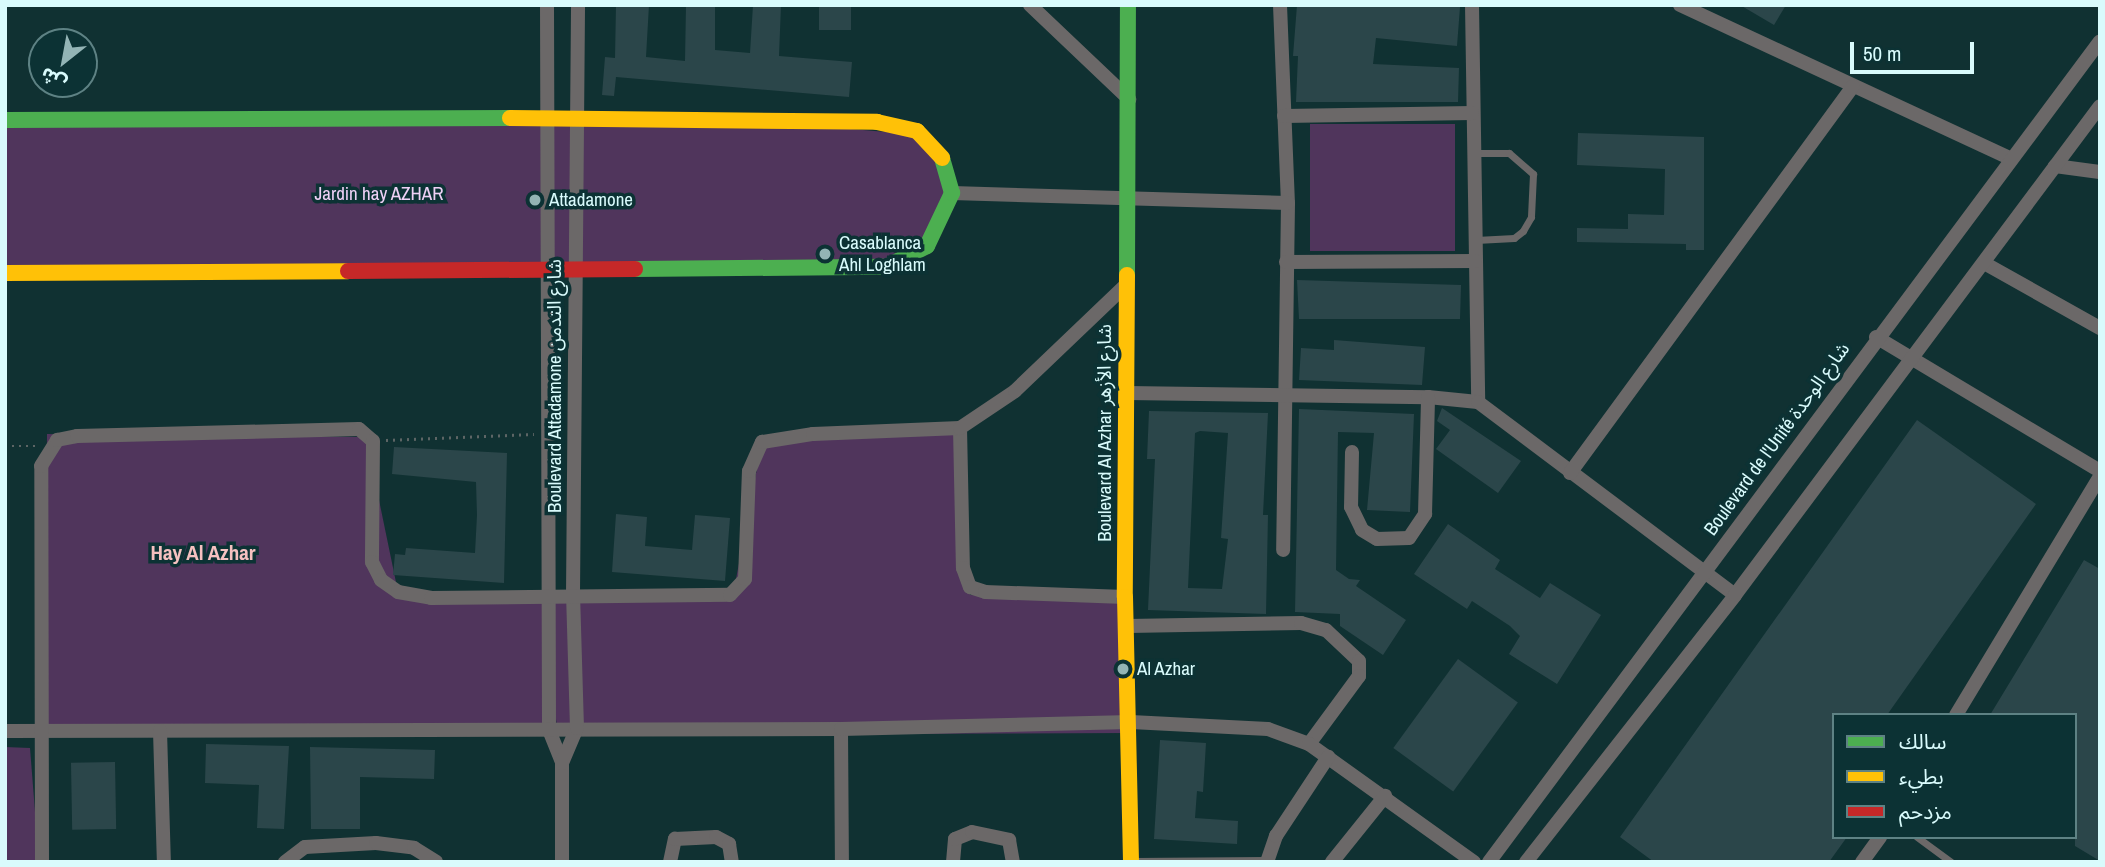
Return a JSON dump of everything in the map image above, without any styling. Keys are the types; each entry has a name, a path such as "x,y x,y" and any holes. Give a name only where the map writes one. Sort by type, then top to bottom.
{"street":[{"name":"Boulevard Attadamone شارع التدمن","path":"547,5 551,118 547,433 549,730 562,763 562,862"},
{"name":"Boulevard Attadamone شارع التدمن","path":"562,763 577,728 573,594 578,5"},
{"path":"1030,5 1129,99"},
{"name":"Boulevard Al Azhar شارع الأزهر","path":"1128,5 1130,196 1125,597 1131,722 1131,861"},
{"path":"1280,5 1287,203 1283,550"},
{"path":"1472,5 1478,402"},
{"path":"1680,5 2009,158"},
{"name":"Boulevard de l'Unité شارع الوحدة","path":"1489,862 1875,337 2100,41"},
{"path":"1570,473 1853,86"},
{"path":"1526,862 1735,595 2100,106"},
{"path":"1284,116 1472,113"},
{"path":"5,120 578,117 897,124 917,131 943,157 952,193 928,246 886,267 5,273"},
{"path":"2055,166 2100,173"},
{"path":"952,193 1130,196 1287,203"},
{"path":"1286,262 1475,261"},
{"path":"1984,263 2100,328"},
{"path":"42,862 45,731 41,466 49,446 77,436 359,429 373,440 371,549 381,580 398,592 431,598 573,594 730,594 739,589 746,575 750,459 762,442 813,435 960,428 1015,391 1127,284"},
{"path":"1875,337 1913,357 2100,474 1957,713"},
{"path":"1127,393 1283,393 1428,397 1478,402 1735,595"},
{"path":"1352,452 1351,508 1362,530 1390,541 1417,533 1425,514 1428,397"},
{"path":"960,428 963,568 970,587 985,592 1125,597"},
{"path":"1128,626 1301,623 1326,630 1359,660 1359,676 1309,744"},
{"path":"5,731 841,729 1131,722 1281,730 1309,744 1474,862"},
{"path":"841,729 842,862"},
{"path":"160,731 164,862"},
{"path":"1266,861 1276,836 1328,757"},
{"path":"1332,862 1385,796"},
{"path":"953,862 955,839 972,832 1009,840 1013,862"},
{"path":"670,862 675,839 716,837 730,844 732,862"},
{"path":"1862,862 1879,839"},
{"path":"285,862 305,847 376,843 415,848 436,862"}],"lane":[{"path":"1473,153 1509,153 1533,174 1531,218 1523,231 1514,238 1474,240"},
{"path":"1920,839 1951,862"},
{"path":"1131,861 1266,861"}],"path":[{"path":"373,440 547,433"},
{"path":"5,446 49,446"}],"green space":[{"name":"Jardin hay AZHAR","path":"731,119 922,135 955,196 905,261 5,272 5,125"},
{"path":"1310,124 1455,124 1455,251 1310,251"},
{"path":"960,428 970,595 1131,601 1130,733 558,735 549,664 549,730 45,733 47,434 366,437 398,592 733,595 762,442"},
{"path":"5,747 30,748 39,862 5,862"}],"building":[{"path":"616,5 649,5 646,57 685,61 686,5 715,5 715,50 750,53 753,5 781,5 779,56 852,62 849,97 616,77 614,96 602,95 605,57 615,58"},
{"path":"819,5 851,5 851,30 819,30"},
{"path":"1297,5 1460,7 1457,46 1376,38 1373,64 1459,68 1458,102 1296,102 1298,56 1293,56"},
{"path":"1740,5 1786,5 1774,25"},
{"path":"1578,133 1704,137 1704,250 1686,250 1686,244 1577,242 1577,228 1628,229 1628,214 1664,215 1665,169 1577,165"},
{"path":"1297,280 1461,285 1460,319 1299,319"},
{"path":"1334,340 1425,347 1422,385 1299,380 1301,348 1334,350"},
{"path":"1442,408 1521,461 1498,493 1436,449 1450,430 1437,421"},
{"path":"1299,409 1414,414 1410,512 1367,510 1374,433 1338,432 1336,570 1349,579 1360,580 1356,586 1406,620 1383,655 1340,626 1340,614 1295,612"},
{"path":"1149,411 1268,413 1263,515 1268,515 1266,614 1148,610 1155,459 1147,459","holes":["1195,433 1228,433 1221,538 1228,539 1222,589 1188,588"]},
{"path":"1917,420 2036,504 1888,713 1832,713 1832,839 1846,839 1829,862 1654,862 1620,837"},
{"path":"394,447 507,453 504,583 393,575 395,554 405,555 406,548 475,553 477,515 476,482 392,474"},
{"path":"616,514 647,517 645,546 692,550 695,515 730,518 725,581 612,572"},
{"path":"1448,524 1500,560 1495,569 1540,598 1550,583 1601,615 1557,684 1509,654 1520,636 1510,626 1472,601 1467,609 1414,574"},
{"path":"2084,560 2100,569 2100,861 2075,846 2077,713 1991,713"},
{"path":"1458,659 1518,702 1453,791 1393,748"},
{"path":"1160,740 1206,743 1203,792 1197,791 1195,818 1238,821 1237,844 1154,839"},
{"path":"206,744 289,746 284,829 257,828 259,785 205,783"},
{"path":"310,747 435,750 434,779 360,777 360,829 311,829"},
{"path":"115,762 116,829 72,830 71,763"}],"traffic: fast":[{"path":"1127,275 1128,5"},
{"path":"5,120 510,118"},
{"path":"635,269 886,267 927,246 952,193 942,158"}],"traffic: slow":[{"path":"510,118 877,122 917,131 942,158"},
{"path":"5,273 348,271"},
{"path":"1127,275 1125,597 1131,862"}],"traffic: jam":[{"path":"348,271 635,269"}],"place":[{"name":"Attadamone","path":"535,200"},
{"name":"Casablanca Ahl Loghlam","path":"825,254"},
{"name":"Al Azhar","path":"1123,669"}],"district":[{"name":"Hay Al Azhar","path":"203,553"}]}
